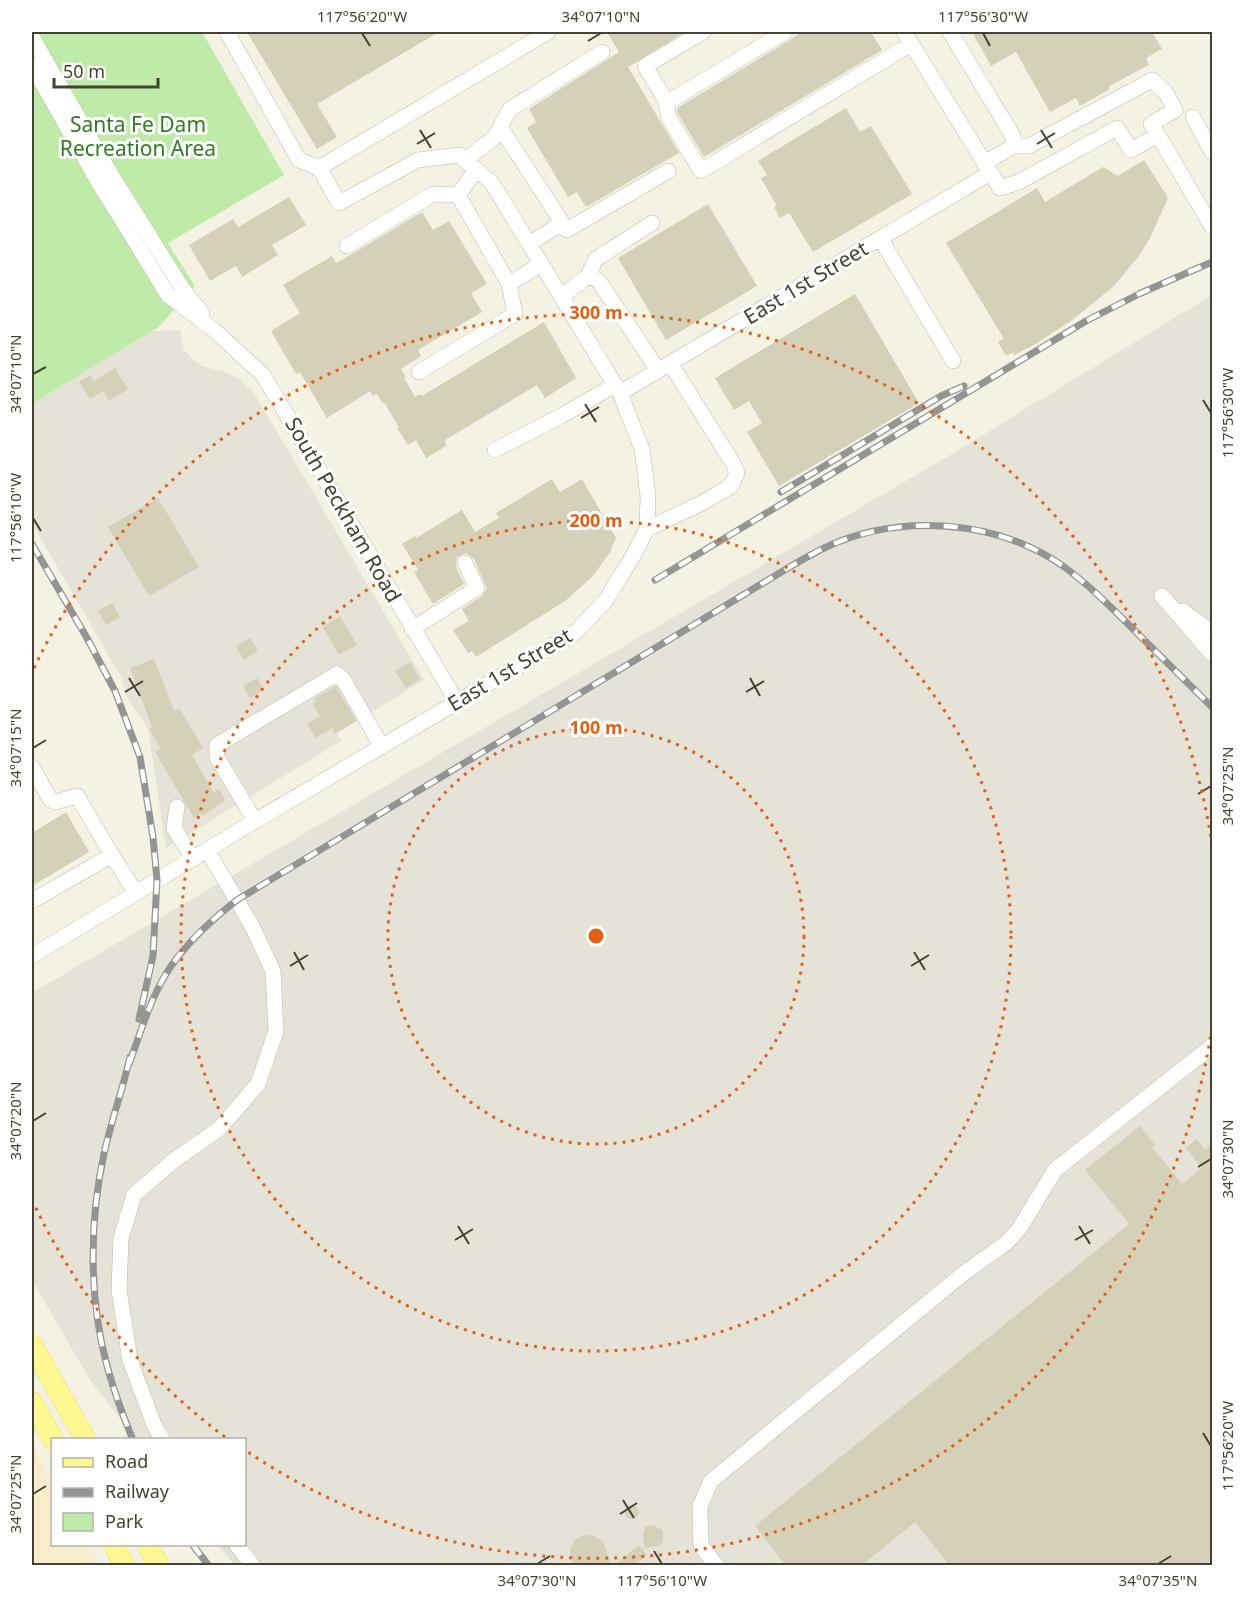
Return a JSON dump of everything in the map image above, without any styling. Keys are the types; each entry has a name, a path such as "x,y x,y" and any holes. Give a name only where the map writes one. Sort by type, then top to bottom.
{"main road":[{"path":"32,1345 85,1438"},
{"path":"32,1402 52,1438"},
{"path":"114,1546 125,1566"},
{"path":"148,1546 159,1566"}],"street":[{"path":"227,32 299,160 319,168 339,203 417,160 466,162 492,183 618,389 495,450"},
{"path":"319,168 548,32"},
{"path":"703,32 645,66 666,103 669,118 701,171 907,38 1000,188 1019,183 1117,128 1131,150 1158,135 1212,227"},
{"path":"666,103 786,32"},
{"path":"950,32 1013,136 1014,146"},
{"path":"32,37 133,210 182,288 214,330"},
{"path":"419,372 515,314 509,284 458,195 466,162 494,138 510,109 602,52"},
{"path":"32,65 96,178 168,295 214,330"},
{"name":"East 1st Street","path":"32,956 255,821 576,632 606,600 647,529 648,496 642,449 618,389 664,367 880,238 987,168 1014,146 1029,146 1152,80 1166,93 1175,110 1151,124 1158,135"},
{"path":"1193,117 1212,152"},
{"path":"500,127 567,230 668,171"},
{"path":"347,246 433,194 458,195"},
{"path":"529,244 562,222"},
{"path":"561,297 588,276 596,259 652,223"},
{"path":"880,238 953,361"},
{"path":"509,284 541,264"},
{"path":"588,276 598,280 664,367 734,465 737,473 731,486 702,503 647,529"},
{"name":"South Peckham Road","path":"214,330 263,375 457,702"},
{"path":"412,629 477,588 465,563"},
{"path":"1212,632 1162,596 1212,654"},
{"path":"255,821 217,757 217,745 337,674 343,679 382,747"},
{"path":"32,767 50,799 56,802 77,796 136,893"},
{"path":"177,807 174,828 193,859"},
{"path":"162,1438 154,1425 130,1360 119,1290 121,1238 134,1195 173,1161 219,1129 258,1084 276,1031 273,971 252,926 207,850"},
{"path":"32,901 112,855"},
{"path":"717,1566 701,1546 700,1506 711,1481 964,1273 1006,1243 1019,1229 1055,1170 1212,1046"},
{"path":"237,1546 253,1566"}],"shaded area":[{"path":"1212,295 1212,1565 234,1565 219,1546 246,1546 246,1438 135,1438 90,1380 32,1280 32,993 952,454"},
{"path":"180,330 184,350 192,359 202,366 225,372 239,379 254,393 424,680 337,733 341,741 166,848 148,728 128,700 121,677 32,523 32,404 153,331"},
{"path":"32,1443 51,1479 51,1546 89,1546 100,1565 32,1565"},
{"path":"532,1544 550,1565 498,1565"}],"green space":[{"name":"Santa Fe Dam Recreation Area","path":"32,32 202,32 284,175 168,243 195,286 159,327 32,404"}],"building":[{"path":"247,32 439,32 317,104 337,137 317,149"},
{"path":"607,32 685,32 628,67 679,153 586,207 577,192 568,197 527,128 536,122 529,109 619,52"},
{"path":"801,32 871,32 882,50 704,157 678,114 677,108"},
{"path":"972,32 1152,32 1162,49 1146,58 1149,65 1109,86 1110,89 1080,106 1076,98 1050,112 1016,52 991,66"},
{"path":"846,108 860,132 871,126 912,194 813,252 789,213 780,218 774,207 777,206 761,178 767,175 758,161"},
{"path":"1144,160 1168,198 1150,238 1138,257 1113,287 1071,321 1034,345 1014,355 1013,352 1006,356 998,342 1004,339 946,243 1037,188 1045,202 1103,167 1118,176"},
{"path":"289,197 306,225 272,245 278,255 242,277 236,266 210,281 189,245 233,219 238,227"},
{"path":"708,204 757,286 666,340 618,258"},
{"path":"422,212 433,230 449,221 487,284 471,293 482,312 418,350 421,356 401,369 415,397 421,394 422,396 544,322 576,378 545,398 537,385 445,440 446,446 426,458 416,440 408,445 384,402 382,403 377,394 373,396 370,391 327,418 300,372 296,374 271,331 300,313 283,285 332,256 336,263"},
{"path":"855,294 919,403 779,486 747,432 762,423 749,401 734,410 715,378"},
{"path":"115,368 128,389 109,401 103,391 90,399 79,382 90,375 94,381"},
{"path":"552,479 560,492 582,479 616,538 610,552 593,576 565,601 476,657 472,651 468,653 453,630 469,621 462,609 482,596 487,589 474,559 466,553 457,557 456,567 464,584 433,604 414,572 418,570 402,544 462,510 475,532 499,518 496,513"},
{"path":"158,498 199,567 149,596 108,527"},
{"path":"112,603 120,617 106,625 98,611"},
{"path":"340,616 357,645 339,655 323,627"},
{"path":"250,638 258,651 244,660 236,646"},
{"path":"154,659 174,711 179,708 203,748 192,755 214,793 219,789 225,800 202,816 201,814 194,818 155,752 161,749 149,729 152,727 130,668"},
{"path":"410,662 420,679 406,688 395,671"},
{"path":"257,678 264,690 250,698 243,686"},
{"path":"336,686 356,721 335,734 332,728 316,738 307,724 320,716 313,704 316,702 314,699"},
{"path":"66,812 89,852 32,886 32,833"},
{"path":"1140,1126 1155,1145 1152,1147 1182,1184 1202,1168 1186,1148 1197,1139 1205,1150 1212,1144 1212,1566 950,1566 915,1522 861,1566 786,1566 755,1526 1129,1224 1085,1170"},
{"path":"632,1505 637,1507 639,1512 637,1517 632,1519 627,1517 625,1512 627,1507"},
{"path":"654,1525 663,1531 663,1542 657,1546 644,1548 645,1527"},
{"path":"585,1535 595,1536 603,1542 612,1566 573,1566 570,1557 571,1547 576,1539"},
{"path":"639,1545 647,1555 633,1566 613,1566"}],"railway":[{"path":"655,580 1086,321 1141,293 1212,262"},
{"path":"781,492 941,396 964,386"},
{"path":"129,1064 161,982 198,934 237,900 788,568 824,548 853,537 883,529 946,526 977,530 1008,538 1037,550 1063,566 1091,589 1212,707"},
{"path":"32,544 115,691 140,757 153,837 157,880 153,956 139,1019"},
{"path":"130,1057 99,1180 93,1260 101,1340 113,1385 132,1438"},
{"path":"194,1546 209,1566"}]}
